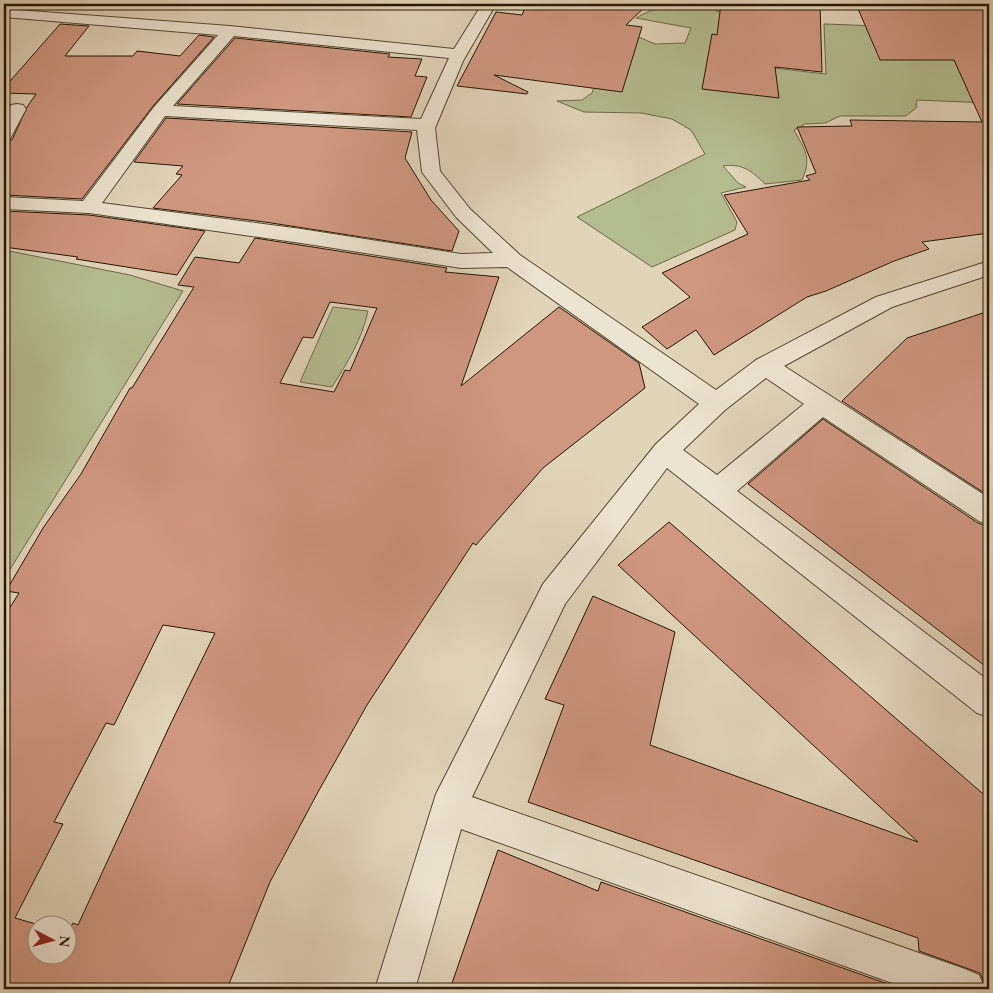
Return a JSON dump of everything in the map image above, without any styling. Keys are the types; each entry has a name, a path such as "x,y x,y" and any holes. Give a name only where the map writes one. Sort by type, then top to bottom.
{"street":[{"path":"490,4 455,61 426,128 431,172 463,213 512,260 716,403"},
{"path":"4,14 230,31 460,54"},
{"path":"89,207 160,111 230,31"},
{"path":"4,135 17,109"},
{"path":"160,111 428,125"},
{"path":"4,203 89,207 301,236 461,261 512,260"},
{"path":"395,989 449,807 554,594 665,450 716,403 765,366 884,302 989,268"},
{"path":"765,366 989,513"},
{"path":"717,491 822,403"},
{"path":"665,450 989,701"},
{"path":"449,807 965,989"}],"green space":[{"path":"662,4 716,4 716,11 759,17 755,66 826,74 824,24 989,30 989,103 917,100 916,108 906,116 840,116 825,123 805,124 794,130 804,149 807,160 802,180 765,184 746,169 730,165 723,166 738,183 746,187 721,193 737,222 735,230 652,267 577,217 705,154 691,130 672,119 641,113 584,112 557,101 582,100 592,93 613,34 641,38 655,44 685,43 691,28 636,18"},
{"path":"4,250 130,275 183,291 4,579"},
{"path":"333,307 368,311 358,341 332,387 300,382"}],"building":[{"path":"535,4 648,4 626,25 642,27 622,92 494,75 528,92 527,94 457,86 496,12 522,15 526,5 535,6"},
{"path":"721,4 820,4 822,72 775,67 779,98 702,89 712,34 717,35"},
{"path":"856,4 989,4 989,233 922,242 929,249 894,261 826,291 807,297 714,355 696,330 667,349 642,327 690,297 662,273 748,234 724,195 810,180 806,176 816,173 797,127 852,126 850,120 982,122 954,60 880,60"},
{"path":"60,24 89,26 65,56 133,56 137,51 180,56 199,35 214,37 153,106 82,199 4,195 4,143 12,140 27,107 36,94 4,93 4,88"},
{"path":"235,38 390,54 388,57 422,59 415,76 427,77 411,117 177,104"},
{"path":"166,118 412,132 405,158 431,200 459,231 452,251 265,222 153,208 182,175 176,174 183,166 134,162"},
{"path":"4,211 89,215 205,231 177,275 76,259 78,257 4,247"},
{"path":"255,238 447,268 445,272 499,277 461,386 559,307 639,363 645,388 543,468 476,545 473,543 367,705 318,792 270,882 227,989 4,989 4,617 19,593 6,591 43,528 81,474 130,388 132,388 194,287 178,285 195,257 239,263","holes":["330,302 377,308 350,371 345,370 334,392 280,383 303,337 313,338","163,625 215,633 170,725 78,925 78,966 28,966 28,922 15,918 63,824 54,822 106,723 114,725"]},
{"path":"989,311 989,496 842,401 907,338"},
{"path":"823,419 978,523 989,527 989,669 748,484"},
{"path":"669,522 989,799 989,986 985,984 980,973 919,951 918,938 528,802 564,705 545,699 593,596 675,632 650,745 918,842 618,565"},
{"path":"498,850 598,891 601,882 899,989 450,989"}]}
